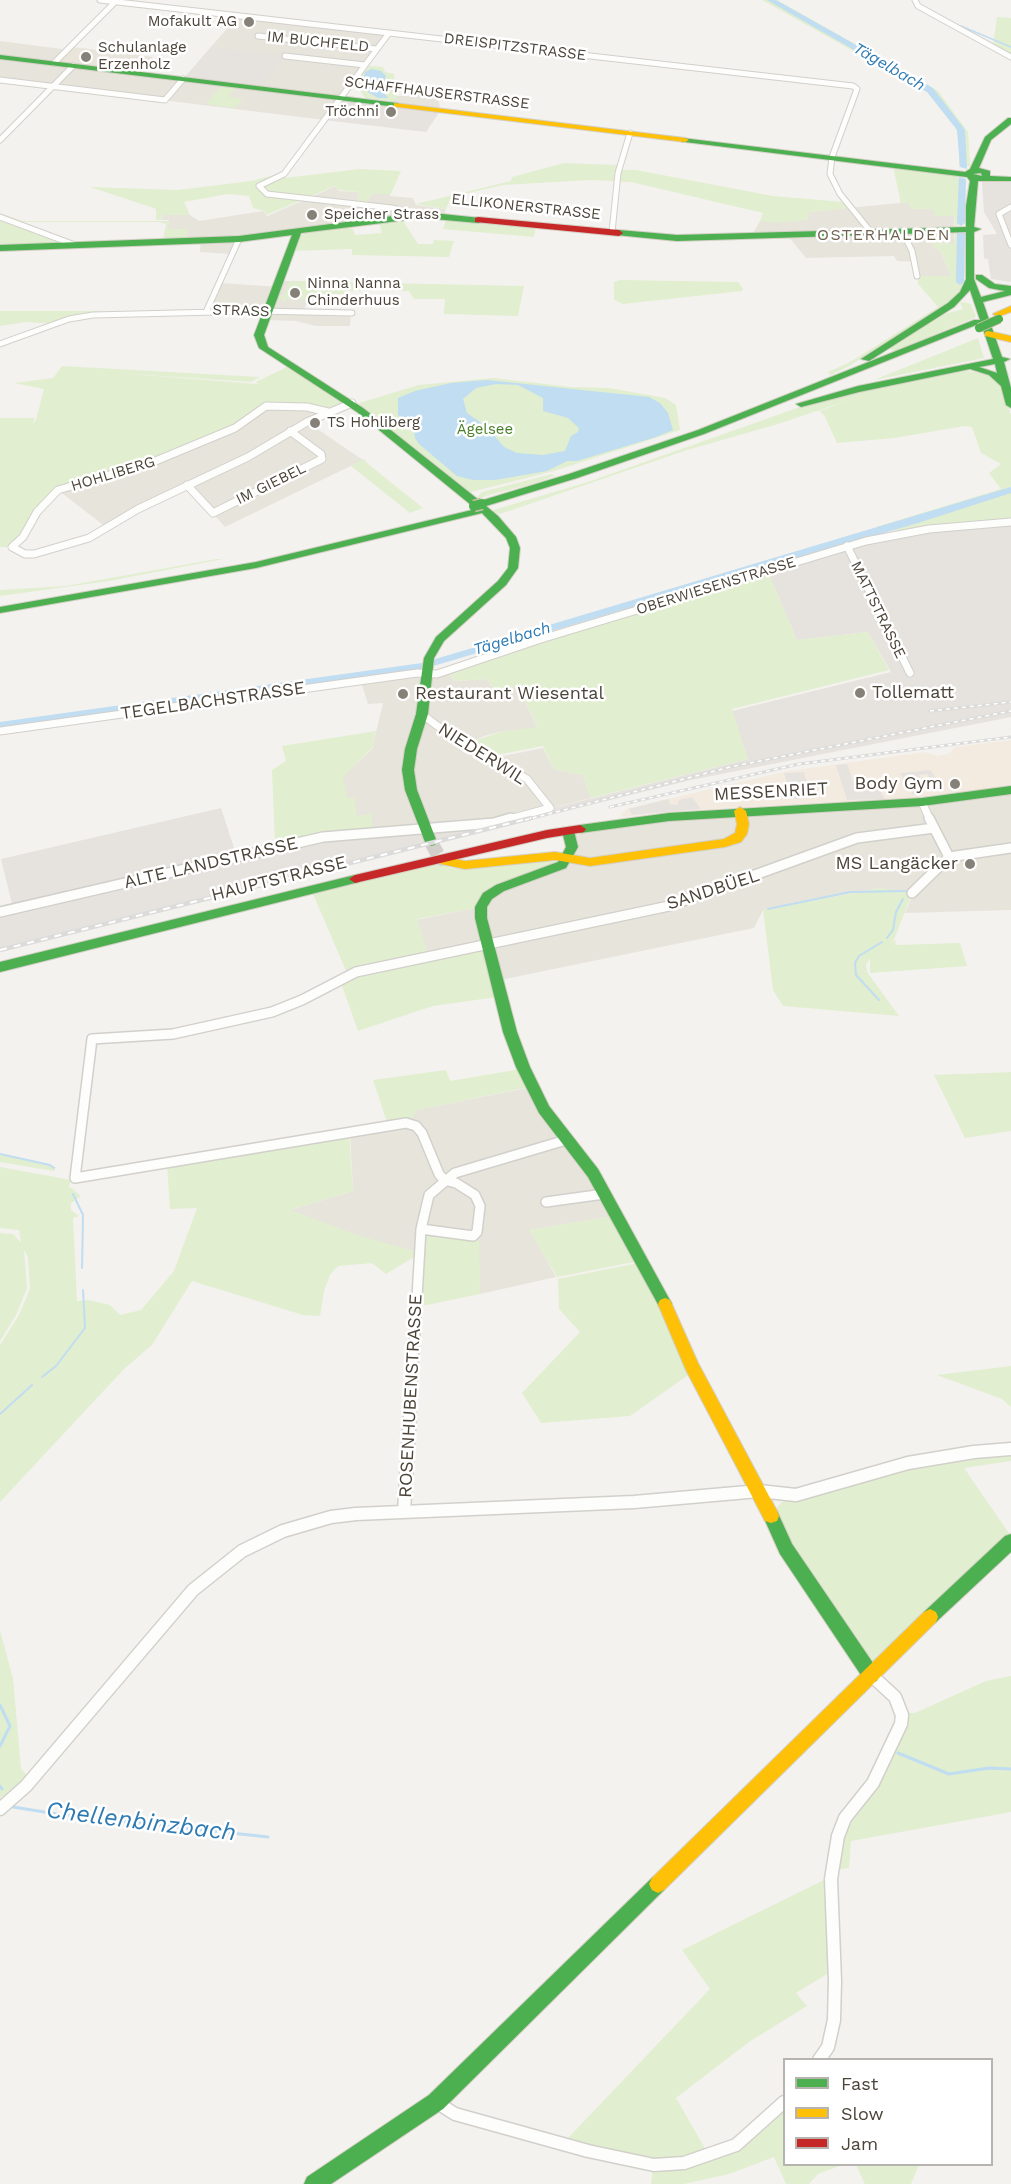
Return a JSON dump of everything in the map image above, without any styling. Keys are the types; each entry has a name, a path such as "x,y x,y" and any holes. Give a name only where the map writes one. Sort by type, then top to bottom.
{"main road":[{"name":"SCHAFFHAUSERSTRASSE","path":"0,57 977,176"},
{"path":"1007,123 990,147 977,176 978,187 964,229 975,278 993,309 991,332 1006,361 1011,405"},
{"name":"SCHAFFHAUSERSTRASSE","path":"871,162 977,176 1011,178"},
{"name":"ELLIKONERSTRASSE","path":"0,248 239,239 430,215 694,238 964,229"},
{"path":"298,231 260,335 264,348 352,403 494,518 511,537 515,548 513,568 502,583 440,639 431,652 422,714 411,749 408,770 411,790 431,842"},
{"path":"975,278 1011,291"},
{"path":"793,397 853,367 956,301 975,278"},
{"path":"991,332 993,309 1011,291"},
{"path":"956,301 993,309 1011,309"},
{"path":"0,603 131,583 251,560 480,507 618,461 793,397 991,332"},
{"path":"0,609 123,591 354,543 623,466 991,332"},
{"path":"766,414 848,391 1006,361"},
{"path":"956,370 983,370 1008,383"},
{"name":"MESSENRIET","path":"568,831 669,817 922,802 1011,790"},
{"path":"445,861 465,865 549,856 590,862 725,843 737,839 741,834 743,824 740,812"},
{"path":"568,831 572,843 568,857 556,868 500,888 487,896 480,911 510,1032 523,1066 544,1109 581,1158 604,1194 672,1317 691,1365 759,1491 786,1548 871,1675"},
{"name":"HAUPTSTRASSE","path":"0,967 437,858 568,831"},
{"path":"314,2184 436,2102 986,1562 1011,1541"}],"street":[{"name":"DREISPITZSTRASSE","path":"100,0 853,86 857,89 832,157"},
{"path":"915,0 918,6 1011,57"},
{"path":"54,63 115,2"},
{"path":"389,33 284,174 259,186 267,194 392,207 403,211 407,217"},
{"name":"IM BUCHFELD","path":"258,36 377,49"},
{"path":"285,56 365,65"},
{"path":"0,140 73,66"},
{"path":"0,80 165,100 183,79"},
{"path":"612,232 618,173 630,133"},
{"path":"832,157 830,174 840,194 871,232"},
{"path":"1011,207 999,214 1011,244"},
{"path":"0,217 75,245"},
{"path":"902,232 916,262 917,276"},
{"name":"STRASS","path":"239,239 206,312 352,313"},
{"path":"0,344 80,316 206,312"},
{"name":"HOHLIBERG","path":"328,412 307,407 266,406 235,428 153,462 58,490 37,512 23,537 12,547 25,554 34,554 89,538 138,509 248,457 290,431 328,412 352,403"},
{"name":"IM GIEBEL","path":"188,485 215,516 322,459 321,454 290,431"},
{"name":"OBERWIESENSTRASSE","path":"427,668 445,672 549,636 847,546 929,529 1011,522"},
{"name":"MATTSTRASSE","path":"847,546 909,673"},
{"name":"TEGELBACHSTRASSE","path":"0,731 407,675 427,668"},
{"name":"NIEDERWIL","path":"422,714 436,725 527,778 550,808 494,823 424,827"},
{"path":"922,802 943,849 949,857"},
{"name":"ALTE LANDSTRASSE","path":"0,912 323,837 424,827"},
{"name":"SANDBÜEL","path":"444,1180 439,1174 422,1132 416,1126 406,1123 75,1178 92,1039 173,1034 262,1015 292,1005 356,972 669,906 857,838 934,828"},
{"path":"912,893 949,857 1011,848"},
{"path":"444,1180 455,1173 566,1140"},
{"path":"421,1229 473,1236 477,1232 480,1206 475,1195 456,1183 444,1180"},
{"name":"ROSENHUBENSTRASSE","path":"0,1809 26,1786 193,1590 224,1563 260,1541 307,1523 356,1514 404,1512 421,1229 429,1195 444,1180"},
{"path":"546,1202 604,1194"},
{"path":"404,1512 644,1502 759,1491 796,1495 908,1463 974,1452 1011,1449"},
{"path":"820,2058 828,2047 834,2020 835,1981 831,1879 838,1836 845,1818 873,1783 901,1724 902,1715 895,1697 871,1675"},
{"path":"436,2102 454,2114 588,2151 654,2165 684,2163 736,2145 783,2103"}],"shaded area":[{"path":"238,16 389,33 324,120 0,80 0,41 153,57 139,73 183,79"},
{"name":"Schulanlage Erzenholz","path":"70,47 117,52 101,68 56,61"},
{"path":"211,47 286,56 261,86 186,77"},
{"path":"437,94 440,107 435,109 392,102 397,96"},
{"path":"340,98 440,111 426,132 324,120"},
{"path":"984,180 1011,181 1011,282 991,279 988,259 984,258 983,235 997,234 984,212 982,183"},
{"path":"336,186 339,191 359,192 357,204 365,205 372,194 390,194 390,196 413,198 416,205 446,209 444,214 239,238 231,254 200,252 201,240 187,240 167,229 169,220 161,220 163,215 190,215 199,221 263,211 267,216"},
{"path":"908,202 912,209 954,209 954,244 932,243 934,248 940,250 951,276 917,276 916,262 897,261 894,256 806,258 787,235 752,235 760,221 807,220 809,212"},
{"path":"283,281 315,281 304,310 351,312 350,326 316,326 295,321 267,320 270,310 218,311 210,306 220,283 280,287"},
{"path":"266,406 328,412 307,422 363,460 225,527 188,486 107,528 58,490"},
{"path":"1011,522 1011,717 691,780 0,951 0,912 13,908 1,859 221,808 236,854 323,837 494,823 748,759 732,711 891,672 868,632 797,640 767,570 892,535"},
{"path":"449,673 454,681 487,679 494,690 519,686 537,728 499,732 484,736 464,746 488,759 543,748 554,769 583,775 591,798 494,823 346,834 342,777 372,749 383,703 368,704 361,682 417,674"},
{"path":"1011,740 1011,787 931,798 691,810 622,817 621,814 629,808 788,771 926,752 937,756 948,754 955,747"},
{"path":"847,764 854,784 875,783 885,799 847,800 836,765"},
{"path":"931,770 937,781 931,781 927,774 919,775 923,785 917,786 920,793 913,795 900,773"},
{"path":"804,772 810,795 793,799 784,773"},
{"path":"1011,794 1011,910 905,913 912,896 880,888 763,910 754,928 500,980 428,955 416,920 481,907 487,896 565,862 568,831 740,811 878,809"},
{"path":"692,797 701,809 632,815 629,809 668,799 670,804 677,805 679,800"},
{"path":"537,1086 613,1216 530,1230 556,1277 480,1294 478,1237 420,1230 417,1252 357,1236 290,1210 353,1191 350,1133 410,1122 416,1110"}],"green space":[{"path":"762,0 777,0 938,91 968,132 970,166 959,167 959,140 956,128 930,94"},
{"path":"997,17 1011,18 1011,55 993,45"},
{"path":"370,66 383,67 385,72 394,74 397,99 392,101 365,98 355,83"},
{"path":"222,85 236,87 229,97 243,99 235,108 206,104"},
{"path":"564,163 617,165 617,170 636,170 773,196 844,202 851,208 809,212 807,220 775,223 760,221 763,213 631,182 591,180 503,185 451,197 446,209 416,204 511,181 512,177"},
{"path":"893,167 953,175 965,181 965,223 955,226 954,216 935,216 933,209 911,209 908,202 901,203"},
{"path":"360,169 401,171 391,194 372,194 366,204 357,203 359,192 339,190 335,186 266,215 264,211 253,208 249,196 228,194 184,202 190,215 163,215 160,220 156,220 156,209 90,187 178,190 251,181 283,173 276,179"},
{"path":"0,213 22,221 169,221 167,229 188,229 187,240 163,241 166,224 158,222 18,221 73,243 0,248"},
{"path":"447,217 536,226 534,237 443,229"},
{"path":"401,218 418,244 433,244 434,240 454,241 449,257 352,255 352,249 295,251 301,235 307,231 351,225 355,235 382,233 379,222"},
{"path":"955,233 963,234 965,241 966,274 957,298 851,365 831,375 828,372 850,362 938,307 918,284 918,276 951,276 940,250 934,248 932,243 954,244"},
{"path":"620,280 738,282 743,289 742,291 623,304 614,300 614,282"},
{"path":"289,281 524,286 518,316 444,314 445,299 414,299 409,291 373,290 345,291 344,294 310,294 307,300 288,298 285,302 277,297 285,294"},
{"path":"960,303 971,304 976,317 895,351 889,348 945,314 963,309"},
{"path":"0,311 102,311 105,315 56,324 26,322 0,326"},
{"path":"978,338 984,358 874,380"},
{"path":"62,366 260,377 251,382 116,373 258,384 256,382 287,367 342,401 341,404 331,409 311,406 293,395 306,403 307,407 266,406 244,423 153,462 52,493 23,537 12,547 0,547 0,418 35,418 32,425 36,420 44,389 14,383 53,378"},
{"path":"965,371 991,374 1001,384 1011,415 1011,518 897,531 876,527 1001,489 989,473 1001,464 981,453 972,427 965,426 894,438 837,443 824,415 819,411 855,398 778,424 687,450 500,514 490,511 588,482 817,401 849,392"},
{"name":"Ägelsee","path":"493,378 571,387 609,388 665,398 676,405 680,430 554,471 467,493 365,412 359,403 419,385"},
{"path":"364,459 423,508 410,513 351,466"},
{"path":"552,474 554,476 536,483 485,496 481,500 477,497 482,492"},
{"path":"223,559 109,581 0,596 0,590 66,586"},
{"path":"768,572 797,640 868,632 889,670 732,709 748,759 591,798 583,775 554,769 543,746 491,756 468,743 500,732 537,727 519,686 494,690 487,679 454,681 449,673 542,640"},
{"path":"376,731 372,748 343,777 347,798 355,798 357,816 372,814 372,828 324,834 275,844 272,770 286,761 282,746"},
{"path":"548,858 555,863 553,867 501,884 477,908 417,919 428,955 347,973 313,894 440,863 451,868 470,869"},
{"path":"880,888 912,893 891,943 896,940 895,945 960,943 967,966 870,973 870,959 866,964 867,972 899,1016 783,1006 773,990 763,910"},
{"path":"485,947 497,997 433,1006 358,1031 340,980"},
{"path":"521,1069 529,1087 417,1110 410,1122 387,1122 373,1080 446,1070 450,1081"},
{"path":"1011,1072 1011,1131 965,1138 934,1075"},
{"path":"349,1133 353,1191 290,1210 357,1235 417,1252 416,1256 386,1274 372,1263 338,1266 330,1275 324,1291 320,1316 303,1315 192,1281 152,1345 125,1368 0,1502 0,1345 19,1315 30,1289 28,1257 24,1250 27,1288 16,1315 0,1341 0,1233 13,1234 21,1243 19,1230 0,1228 0,1167 71,1180 69,1186 81,1196 71,1203 71,1210 79,1216 73,1218 77,1301 89,1300 110,1305 120,1315 141,1310 174,1271 197,1208 170,1209 167,1164"},
{"path":"0,1154 56,1167 54,1171 0,1162"},
{"path":"613,1216 639,1261 557,1277 529,1230"},
{"path":"422,1230 479,1237 480,1294 427,1305 419,1304"},
{"path":"643,1262 691,1373 630,1416 541,1423 522,1393 580,1332 559,1309 558,1279"},
{"path":"1011,1366 1011,1407 1002,1399 937,1375"},
{"path":"1011,1451 1011,1461 964,1468 1011,1536 871,1669 773,1516 778,1506 787,1498 882,1471"},
{"path":"0,1631 13,1678 21,1769 28,1776 0,1798"},
{"path":"1011,1676 1011,1812 851,1841 849,1868 834,1870 848,1821 852,1821 878,1788 875,1785 907,1713 915,1713 986,1681"},
{"path":"828,1878 832,1971 796,1993 807,2006 749,2042 676,2098 707,2152 682,2160 653,2162 568,2138 710,1989 682,1950"},
{"path":"783,2104 783,2166 839,2166 818,2174 809,2184 786,2184 774,2157 729,2174 684,2184 651,2184 653,2168 737,2148"},
{"path":"856,2166 919,2166 911,2184 865,2184"}],"water":[{"path":"371,69 381,71 386,76 381,89 388,98 378,98 368,92 363,80 365,72"},
{"name":"Ägelsee","path":"487,380 649,397 660,403 668,413 673,430 577,461 567,461 547,471 495,480 473,480 457,476 419,444 415,438 413,425 398,415 398,398 415,391 451,383","holes":["496,384 518,385 543,398 543,411 568,418 579,428 578,432 571,436 565,451 543,455 517,453 504,447 487,427 467,413 463,399 476,388"]}],"waterway":[{"name":"Tägelbach","path":"771,0 930,90 961,130 964,167"},
{"path":"961,26 1011,47"},
{"name":"Tägelbach","path":"961,223 962,179"},
{"name":"Tägelbach","path":"960,282 961,233"},
{"name":"Tägelbach","path":"0,726 423,666 1011,490"},
{"path":"768,909 850,892 907,891"},
{"path":"887,938 893,930 896,912 903,899"},
{"path":"879,1000 856,975 855,963 859,956 882,942"},
{"name":"Chellenbinzbach","path":"0,1154 50,1165 54,1168"},
{"name":"Chellenbinzbach","path":"73,1194 83,1215 82,1268"},
{"name":"Chellenbinzbach","path":"42,1377 56,1366 85,1328 83,1290"},
{"name":"Chellenbinzbach","path":"0,1414 32,1385"},
{"name":"Chellenbinzbach","path":"0,1705 10,1726 0,1746"},
{"path":"898,1753 949,1774 989,1768 1011,1769"},
{"name":"Chellenbinzbach","path":"13,1807 57,1814 268,1837"}],"tunnel":[{"path":"431,842 438,855 445,861"}],"railway":[{"path":"930,711 1011,702"},
{"path":"525,820 730,767 1011,711"},
{"path":"610,807 799,764 1011,737"},
{"path":"0,950 531,818"}],"traffic: fast":[{"path":"0,57 397,105"},
{"path":"974,170 988,139 1011,120"},
{"path":"685,140 969,175"},
{"path":"985,177 987,173 982,170 969,172 969,175 976,178 1011,179"},
{"path":"971,177 974,181 970,206 970,279 999,362 1011,405"},
{"path":"0,248 239,239 423,215 478,220"},
{"path":"619,233 677,238 977,229"},
{"path":"298,231 259,335 264,348 360,410 494,518 511,537 515,548 513,568 502,583 440,639 429,658 422,714 411,749 408,770 411,790 431,842"},
{"path":"979,277 992,286 1011,289"},
{"path":"866,359 951,305 964,293 970,279"},
{"path":"977,301 1011,292"},
{"path":"979,328 999,319"},
{"path":"482,504 573,476 701,432 977,322"},
{"path":"801,404 858,389 1005,359"},
{"path":"975,369 992,373 1005,385"},
{"path":"474,506 482,504"},
{"path":"0,610 256,565 480,511"},
{"path":"580,829 669,817 922,802 1011,790"},
{"path":"568,831 572,847 562,865 500,888 487,896 481,907 481,918 510,1032 523,1067 544,1109 593,1173 665,1304"},
{"path":"0,967 355,879"},
{"path":"771,1516 786,1549 871,1675"},
{"path":"930,1617 1011,1541"},
{"path":"314,2184 436,2102 658,1884"}],"traffic: slow":[{"path":"397,105 685,140"},
{"path":"997,314 1011,309"},
{"path":"988,334 1011,339"},
{"path":"445,861 465,865 555,856 590,862 725,843 737,839 741,834 743,824 740,811"},
{"path":"665,1304 691,1365 771,1516"},
{"path":"658,1884 930,1617"}],"traffic: jam":[{"path":"478,220 619,233"},
{"path":"355,879 547,834 580,829"}],"place":[{"name":"Mofakult AG","path":"249,22"},
{"name":"Schulanlage Erzenholz","path":"86,57"},
{"name":"Tröchni","path":"391,112"},
{"name":"Speicher Strass","path":"312,215"},
{"name":"Ninna Nanna Chinderhuus","path":"295,293"},
{"name":"TS Hohliberg","path":"315,423"},
{"name":"Tollematt","path":"860,693"},
{"name":"Restaurant Wiesental","path":"403,694"},
{"name":"Body Gym","path":"955,784"},
{"name":"MS Langäcker","path":"970,864"}],"district":[{"name":"OSTERHALDEN","path":"884,235"}]}
